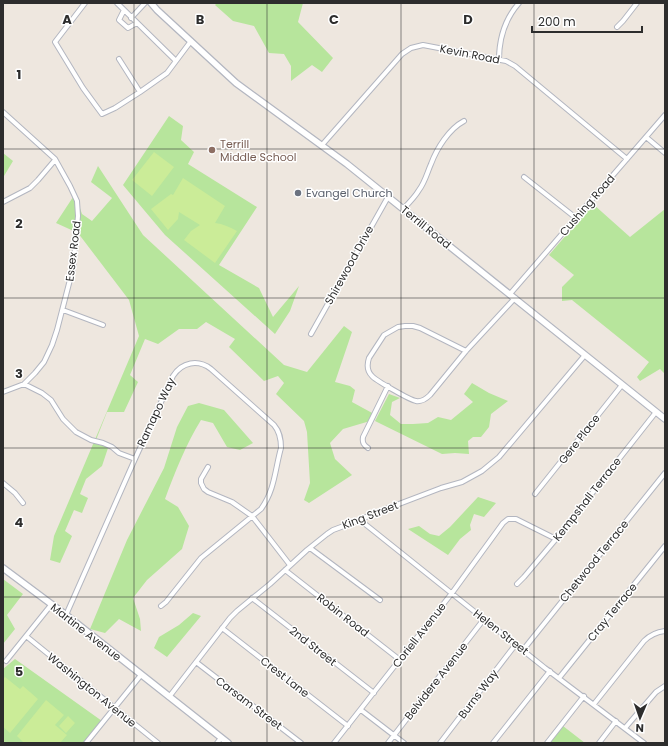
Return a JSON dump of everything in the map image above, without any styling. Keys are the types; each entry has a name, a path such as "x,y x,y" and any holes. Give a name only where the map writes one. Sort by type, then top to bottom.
{"street":[{"path":"86,3 55,42 83,88 102,114 115,108 167,73 191,41"},
{"path":"116,3 176,61"},
{"path":"131,18 145,3"},
{"name":"Terrill Road","path":"151,3 236,83 347,164 665,419"},
{"path":"499,60 500,44 504,28 511,13 519,3"},
{"path":"617,27 637,3"},
{"path":"124,10 119,20 128,28 137,23"},
{"name":"Kevin Road","path":"322,145 400,56 410,48 427,46 506,61 515,66 627,159"},
{"path":"119,59 140,92"},
{"name":"Essex Road","path":"3,112 56,160 77,201 78,216 73,268 52,345 44,362 24,384 3,392"},
{"name":"Cushing Road","path":"510,294 665,115"},
{"path":"403,209 419,190 443,140 464,121"},
{"path":"646,137 665,153"},
{"path":"3,202 30,188 56,160"},
{"path":"524,177 576,218"},
{"name":"Shirewood Drive","path":"311,334 388,197"},
{"path":"466,351 420,328 405,326 394,329 384,335 371,354 368,362 368,369 371,376 414,400 420,401 426,399 466,351 515,298"},
{"path":"62,310 103,325"},
{"name":"King Street","path":"169,697 234,614 310,548 333,530 441,488 462,482 482,471 499,457 585,355"},
{"name":"Ramapo Way","path":"66,615 172,376 184,365 200,364 207,366 274,425 280,434 281,448 274,482 268,498 261,509 252,516"},
{"path":"24,384 51,400 63,419 76,432 91,440 112,447 119,453 135,459"},
{"name":"Gere Place","path":"535,494 622,385"},
{"path":"368,448 364,445 362,437 388,386"},
{"name":"Kempshall Terrace","path":"517,584 556,539 656,412"},
{"path":"208,467 201,480 204,489 232,502 252,516 290,565"},
{"name":"Chetwood Terrace","path":"523,650 665,473"},
{"path":"3,483 15,493 23,503"},
{"path":"161,606 166,602 201,558 252,516"},
{"name":"Coriell Avenue","path":"334,743 452,593 501,525 508,519 516,519 556,539"},
{"name":"Helen Street","path":"360,520 523,650 644,743"},
{"name":"Cray Terrace","path":"559,678 665,546"},
{"path":"310,548 380,600"},
{"name":"Martine Avenue","path":"3,568 66,615 228,743"},
{"name":"Robin Road","path":"285,570 400,660"},
{"name":"2nd Street","path":"252,598 374,693"},
{"path":"6,661 51,605"},
{"name":"Belvidere Avenue","path":"388,743 484,619"},
{"name":"Crest Lane","path":"222,628 348,726"},
{"path":"594,704 644,641 652,634 665,631"},
{"name":"Washington Avenue","path":"26,636 158,743"},
{"name":"Burns Way","path":"440,743 516,644"},
{"name":"Carsam Street","path":"196,662 301,743"},
{"path":"493,743 550,671"},
{"path":"88,742 141,675"},
{"path":"624,728 656,692 665,686"},
{"path":"547,743 584,696"},
{"path":"361,710 404,743"},
{"path":"599,743 616,721"},
{"path":"217,743 221,738"}],"green space":[{"path":"217,3 303,3 298,22 333,58 322,72 312,65 291,81 291,66 284,54 269,53 254,26 233,21 215,5"},
{"path":"169,116 183,126 181,140 194,152 188,164 257,207 219,265 259,288 273,317 299,286 290,311 275,334 165,235 123,185"},
{"path":"154,152 174,167 152,196 132,180"},
{"path":"3,153 13,161 4,176 3,175"},
{"path":"98,166 143,235 284,365 307,372 344,326 352,332 335,382 350,386 355,390 352,402 374,414 370,421 343,429 330,443 335,459 352,475 309,503 304,500 310,483 307,432 304,421 276,394 284,383 278,376 264,381 229,347 235,339 206,322 197,329 179,329 158,344 145,339 130,375 138,382 124,412 107,412 96,440 109,445 102,466 86,479 80,494 88,498 82,513 74,510 65,531 72,536 60,563 50,560 54,536 139,336 129,300 78,233 56,223 75,194 82,214 92,221 112,198 91,182"},
{"path":"183,178 225,206 215,223 237,231 215,263 184,240 191,231 200,225 179,212 178,219 168,230 151,209 171,194 173,195"},
{"path":"593,204 630,237 665,209 665,374 660,369 640,381 637,377 649,362 572,300 562,301 562,287 574,275 549,255"},
{"path":"472,383 489,393 508,401 491,414 489,427 481,437 473,437 468,441 469,454 442,454 375,421 389,394 400,398 392,402 390,415 401,424 428,423 438,417 451,420 473,402 464,394"},
{"path":"199,403 224,410 253,443 240,450 227,447 213,423 201,420 186,448 165,499 178,507 189,526 182,549 147,580 133,598 140,619 141,631 119,619 105,633 90,629 127,540 164,468 177,427 188,406"},
{"path":"478,497 496,503 484,517 474,514 470,525 471,530 460,539 448,555 408,529 419,526 430,534 439,536 450,527"},
{"path":"3,579 23,594 7,615 15,629 3,644"},
{"path":"193,613 201,616 167,657 154,648 159,637 179,625"},
{"path":"15,659 102,721 85,743 3,743 3,669"},
{"path":"5,677 20,689 23,686 38,699 10,733 3,727 3,679"},
{"path":"46,700 64,715 55,725 67,735 60,743 24,743 17,736"},
{"path":"68,716 75,723 66,733 59,726"},
{"path":"563,726 585,743 550,743"}],"place":[{"name":"Terrill Middle School","path":"212,150"},
{"name":"Evangel Church","path":"298,193"}]}
